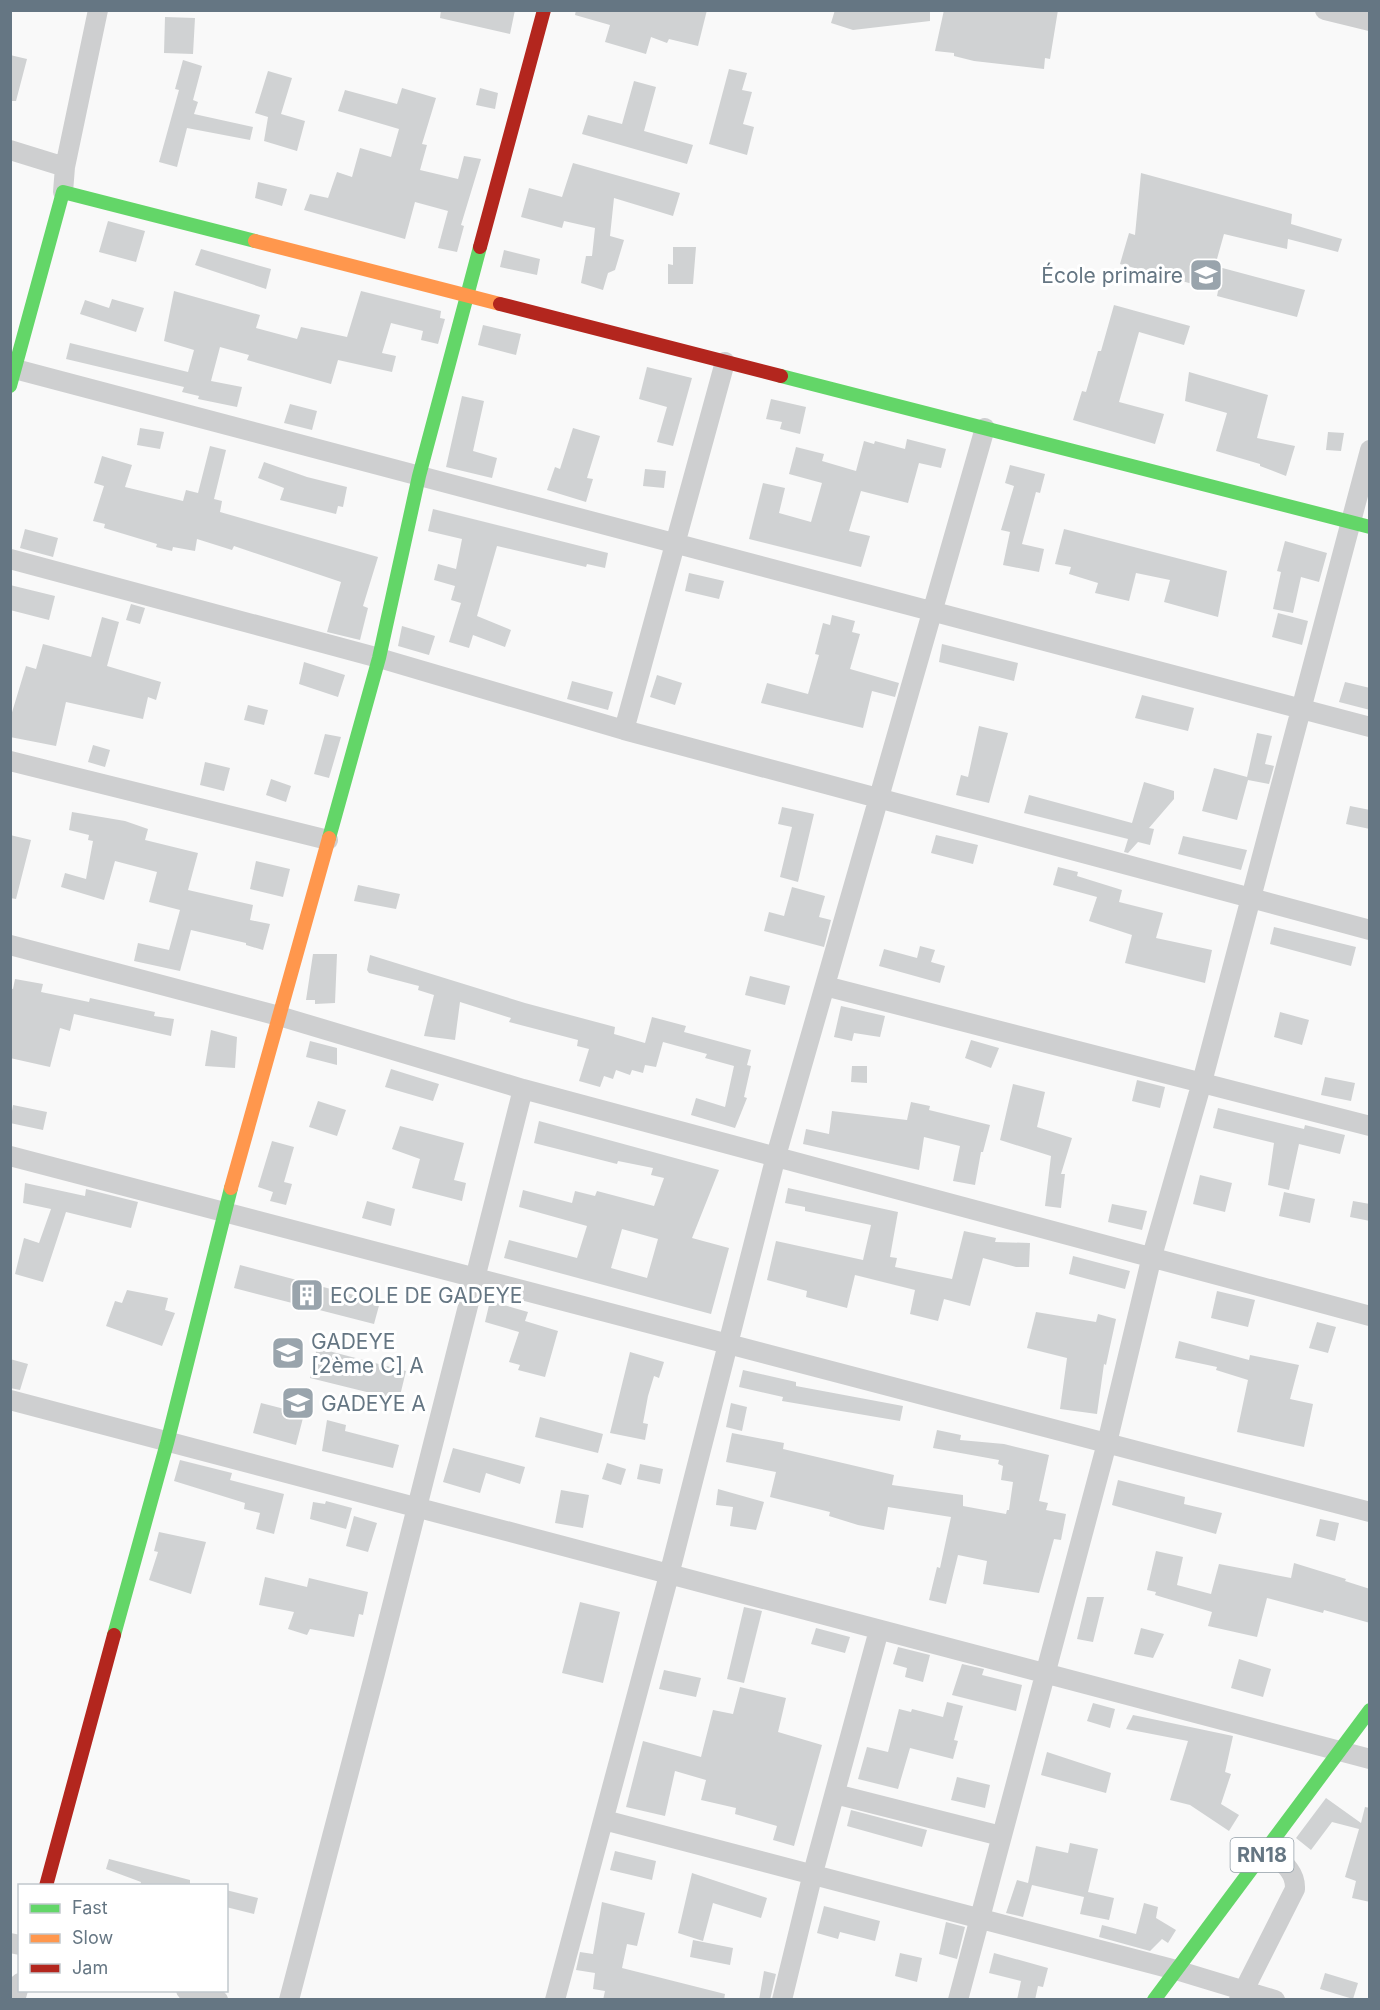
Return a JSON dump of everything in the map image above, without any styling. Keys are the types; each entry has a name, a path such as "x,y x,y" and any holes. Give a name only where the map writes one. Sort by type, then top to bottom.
{"street":[{"path":"98,10 65,167 63,192 13,377 420,476 1370,727"},
{"path":"47,1884 167,1443 225,1211 379,658 420,476 544,10"},
{"path":"1325,10 1370,21"},
{"path":"10,150 65,167"},
{"path":"63,192 1360,525"},
{"path":"624,730 725,362"},
{"path":"555,2000 669,1575 776,1156 985,428"},
{"path":"958,2000 1107,1443 1152,1256 1202,1083 1301,709 1360,525 1370,450"},
{"path":"10,559 379,658 624,730 1370,930"},
{"path":"10,761 328,840"},
{"path":"10,945 279,1016 523,1089 1370,1316"},
{"path":"825,986 1370,1126"},
{"path":"289,2000 523,1089"},
{"path":"10,1156 1370,1512"},
{"path":"10,1400 1370,1759"},
{"path":"782,2000 813,1874 879,1630"},
{"name":"RN18","path":"1154,2000 1370,1710"},
{"path":"835,1794 1001,1836"},
{"path":"604,1820 1176,1970 1241,1995 1275,2000"},
{"path":"1241,1995 1295,1889 1296,1881 1292,1872 1267,1849"},
{"path":"192,1992 218,2000"}],"building":[{"path":"441,10 515,10 510,34 440,18"},
{"path":"576,10 707,10 698,46 669,39 667,43 651,37 646,54 605,42 610,25 575,15"},
{"path":"835,10 930,10 930,21 853,30 831,23"},
{"path":"944,10 1058,10 1050,59 1045,58 1044,69 974,61 954,56 954,53 935,51"},
{"path":"165,17 195,18 193,54 164,53"},
{"path":"10,55 27,59 16,101 10,101"},
{"path":"183,60 202,66 193,100 198,102 194,114 253,127 250,140 187,128 177,167 159,162 179,90 175,89"},
{"path":"729,69 747,73 742,90 752,92 743,124 754,127 747,155 709,144"},
{"path":"268,71 292,78 281,114 305,121 297,151 264,141 268,117 255,113"},
{"path":"634,81 656,87 644,131 693,145 687,164 582,134 588,115 622,124"},
{"path":"402,88 436,98 422,144 427,145 420,170 458,179 464,156 481,159 461,225 464,226 457,252 438,248 448,211 415,202 405,239 304,210 310,194 328,198 337,172 352,177 360,148 391,157 399,129 338,111 345,90 397,104"},
{"path":"480,88 498,93 495,109 476,105"},
{"path":"573,163 680,193 673,216 614,198 610,236 624,240 615,270 608,273 603,290 581,283 586,256 592,256 595,228 564,221 562,228 521,217 529,188 562,197"},
{"path":"1141,173 1292,214 1291,224 1342,239 1338,252 1288,239 1287,249 1224,234 1215,266 1305,290 1297,317 1217,296 1218,291 1120,264 1129,233 1135,235"},
{"path":"258,182 287,189 282,206 255,198"},
{"path":"108,221 145,231 136,262 99,252"},
{"path":"673,247 696,247 693,284 668,284 668,264 673,265"},
{"path":"201,249 271,269 266,289 195,265"},
{"path":"504,250 540,259 537,275 500,267"},
{"path":"174,291 260,315 256,328 297,339 301,327 347,337 361,291 441,311 440,318 445,319 438,344 421,340 423,331 391,323 382,353 396,356 392,372 338,360 331,384 247,360 249,355 220,347 211,381 242,387 237,407 198,399 199,396 182,392 184,387 66,359 70,343 188,372 194,350 164,341"},
{"path":"112,299 144,308 136,332 80,314 85,300 109,308"},
{"path":"1114,305 1190,326 1184,345 1139,332 1119,402 1164,414 1155,444 1073,420 1082,391 1086,392 1098,351 1101,351"},
{"path":"483,325 521,334 516,355 478,345"},
{"path":"647,367 692,378 673,446 657,442 667,407 639,399"},
{"path":"1189,372 1268,395 1257,438 1295,446 1286,476 1260,466 1260,464 1216,451 1227,413 1185,401"},
{"path":"462,396 484,401 473,451 497,458 492,478 446,467"},
{"path":"771,399 806,407 800,434 780,429 782,422 766,419"},
{"path":"290,404 317,411 312,430 284,423"},
{"path":"140,428 164,432 160,449 137,445"},
{"path":"573,428 600,436 587,478 593,479 586,502 547,490 555,467 560,469"},
{"path":"1328,432 1344,433 1341,451 1326,450"},
{"path":"907,439 946,449 941,468 919,463 908,503 861,491 849,531 870,536 861,567 749,539 763,483 785,488 779,513 811,522 822,483 789,474 796,447 824,454 822,461 856,471 864,441 874,444 875,441 905,449"},
{"path":"210,446 226,450 214,499 222,501 220,512 378,557 363,606 368,608 360,640 327,632 341,582 234,546 232,550 197,539 195,551 173,547 172,551 156,547 157,544 104,528 105,524 93,521 104,486 94,483 102,456 132,465 125,487 183,501 186,490 198,493"},
{"path":"264,462 307,477 347,487 343,507 338,506 336,514 280,500 284,488 258,478"},
{"path":"1010,465 1045,474 1040,493 1036,492 1022,544 1044,549 1039,572 1003,565 1010,532 1001,530 1014,486 1005,483"},
{"path":"645,469 666,471 664,488 643,486"},
{"path":"433,509 608,553 605,568 587,564 586,567 497,546 477,616 511,630 505,647 473,635 469,648 449,642 461,603 451,600 455,586 434,580 438,564 456,569 462,539 428,531"},
{"path":"25,529 58,538 53,557 20,548"},
{"path":"1064,529 1227,571 1218,617 1164,602 1170,580 1136,573 1129,601 1095,593 1098,583 1069,574 1071,567 1055,564"},
{"path":"1285,541 1327,553 1319,582 1301,577 1293,613 1273,609 1281,572 1277,571"},
{"path":"689,573 724,581 719,599 685,591"},
{"path":"10,585 55,596 49,620 10,610"},
{"path":"131,604 145,608 140,624 126,620"},
{"path":"1278,613 1308,621 1302,645 1272,637"},
{"path":"832,615 855,621 852,632 860,634 850,669 899,683 895,697 872,691 863,728 761,703 767,683 808,694 819,655 815,654 823,623 830,625"},
{"path":"102,617 119,622 107,666 161,682 156,700 148,697 143,719 66,702 56,746 10,737 10,719 26,666 36,669 43,644 91,657"},
{"path":"402,626 435,636 429,655 398,646"},
{"path":"942,644 1018,663 1014,681 939,662"},
{"path":"304,662 345,675 338,697 299,684"},
{"path":"657,675 682,683 675,705 650,697"},
{"path":"572,681 613,692 608,710 567,699"},
{"path":"1345,682 1370,688 1370,710 1339,702"},
{"path":"1142,695 1194,708 1188,731 1135,718"},
{"path":"248,705 268,710 264,725 244,720"},
{"path":"979,726 1008,733 989,803 956,795 961,775 968,777"},
{"path":"1257,733 1272,736 1265,764 1274,766 1269,784 1248,780 1237,820 1202,811 1214,768 1247,777"},
{"path":"325,734 341,737 329,778 314,774"},
{"path":"93,745 110,750 105,767 88,762"},
{"path":"205,762 230,768 224,791 200,785"},
{"path":"271,779 291,786 286,802 266,795"},
{"path":"1144,782 1174,791 1174,799 1149,828 1154,829 1150,845 1138,842 1128,853 1124,852 1128,839 1024,813 1029,795 1132,823"},
{"path":"1350,806 1370,810 1370,829 1346,824"},
{"path":"782,807 814,814 798,882 780,877 792,827 778,824"},
{"path":"72,812 125,821 148,829 145,840 198,853 188,890 253,905 250,920 270,924 263,950 246,945 246,943 191,930 180,971 134,961 138,943 169,950 180,910 149,902 157,872 115,861 104,900 61,887 65,873 86,879 93,841 88,840 89,835 69,830"},
{"path":"10,835 31,840 16,899 10,898"},
{"path":"936,835 978,845 973,864 931,853"},
{"path":"1183,836 1247,850 1241,870 1178,854"},
{"path":"256,861 290,869 283,897 250,889"},
{"path":"1058,867 1078,872 1077,876 1122,890 1119,902 1163,913 1156,938 1212,950 1205,983 1125,963 1132,935 1089,921 1097,897 1053,885"},
{"path":"358,885 400,894 396,909 354,901"},
{"path":"792,887 825,896 819,917 831,920 824,947 764,931 769,912 784,916"},
{"path":"1274,927 1356,947 1351,966 1270,944"},
{"path":"920,946 935,950 931,962 945,966 940,983 879,966 884,949 917,958"},
{"path":"313,954 337,954 335,1003 315,1004 315,1000 306,1000"},
{"path":"370,955 525,1003 615,1027 614,1034 645,1043 652,1017 686,1026 684,1032 751,1050 747,1065 751,1066 744,1097 747,1098 735,1128 691,1115 696,1098 725,1107 734,1066 705,1058 707,1054 663,1042 656,1067 645,1065 643,1073 632,1070 630,1075 616,1070 613,1079 604,1076 600,1087 579,1081 589,1049 577,1046 578,1040 509,1022 511,1018 460,1002 455,1040 424,1036 434,995 418,990 419,986 369,973 367,970"},
{"path":"750,976 790,986 785,1005 745,995"},
{"path":"15,979 43,984 41,992 89,1002 90,998 155,1012 154,1016 174,1019 171,1036 74,1014 70,1031 60,1028 50,1067 10,1058 10,988 13,989"},
{"path":"841,1006 885,1016 880,1037 854,1033 852,1041 834,1037"},
{"path":"1280,1012 1309,1020 1302,1045 1274,1037"},
{"path":"211,1030 237,1037 235,1068 205,1066"},
{"path":"971,1040 999,1048 991,1068 965,1058"},
{"path":"310,1041 337,1048 337,1065 306,1057"},
{"path":"852,1066 867,1066 867,1083 851,1082"},
{"path":"391,1069 439,1084 433,1101 385,1087"},
{"path":"1325,1077 1355,1083 1351,1101 1321,1095"},
{"path":"1137,1080 1165,1087 1160,1108 1132,1101"},
{"path":"1013,1084 1045,1092 1037,1127 1072,1138 1061,1174 1065,1174 1061,1208 1045,1206 1051,1156 1000,1140"},
{"path":"318,1101 346,1110 337,1136 309,1127"},
{"path":"911,1102 930,1106 929,1110 990,1125 983,1152 981,1152 975,1185 953,1181 960,1146 924,1137 919,1170 803,1144 806,1129 829,1134 832,1111 907,1120"},
{"path":"13,1105 47,1112 43,1130 10,1123"},
{"path":"1218,1108 1304,1129 1305,1125 1345,1135 1340,1154 1299,1144 1289,1190 1268,1185 1274,1143 1213,1128"},
{"path":"539,1121 719,1170 692,1238 729,1248 711,1314 504,1258 509,1240 577,1258 587,1226 519,1207 523,1190 572,1203 575,1191 595,1196 597,1191 654,1206 664,1178 651,1175 653,1168 618,1161 617,1164 534,1143","holes":["622,1229 658,1239 647,1278 611,1268"]},
{"path":"400,1126 464,1143 454,1180 466,1183 462,1201 412,1188 420,1159 392,1149"},
{"path":"272,1141 294,1147 284,1182 292,1184 286,1205 270,1201 273,1192 258,1187"},
{"path":"1200,1175 1232,1183 1225,1212 1193,1204"},
{"path":"25,1183 85,1196 86,1189 138,1202 131,1228 66,1212 43,1282 15,1274 24,1238 39,1243 51,1209 23,1203"},
{"path":"788,1188 898,1212 890,1257 897,1258 895,1267 952,1279 964,1231 996,1238 995,1242 1030,1243 1029,1267 1016,1267 983,1258 970,1306 944,1299 938,1321 910,1314 915,1290 855,1275 847,1308 806,1297 807,1291 767,1280 776,1241 863,1260 871,1225 805,1211 805,1207 785,1203"},
{"path":"1284,1192 1315,1199 1310,1223 1279,1216"},
{"path":"367,1201 395,1209 391,1226 362,1218"},
{"path":"1353,1201 1370,1204 1370,1221 1350,1217"},
{"path":"1112,1204 1147,1211 1142,1230 1108,1222"},
{"path":"1073,1256 1130,1271 1125,1289 1069,1274"},
{"name":"ECOLE DE GADEYE","path":"240,1265 380,1302 374,1324 234,1288"},
{"path":"127,1290 168,1298 165,1310 175,1313 162,1346 106,1326 115,1301 122,1303"},
{"path":"1217,1291 1255,1300 1248,1327 1211,1318"},
{"path":"490,1301 528,1312 525,1321 558,1331 545,1377 518,1370 520,1365 509,1362 519,1332 485,1322"},
{"path":"1036,1312 1096,1322 1098,1314 1116,1319 1106,1365 1104,1364 1097,1414 1060,1409 1067,1358 1027,1348"},
{"path":"1317,1322 1336,1327 1328,1353 1309,1348"},
{"path":"1179,1341 1249,1360 1250,1355 1299,1365 1290,1399 1313,1404 1304,1447 1237,1432 1248,1380 1216,1370 1217,1367 1175,1358"},
{"name":"ECOLE DE GADEYE","path":"317,1348 406,1371 399,1400 310,1378"},
{"path":"630,1352 664,1362 659,1378 654,1376 648,1396 643,1423 648,1424 645,1440 610,1433"},
{"path":"10,1359 28,1364 20,1390 10,1388"},
{"path":"743,1370 796,1382 796,1386 903,1406 900,1421 782,1401 783,1397 739,1387"},
{"path":"261,1403 304,1414 296,1445 253,1433"},
{"path":"731,1403 747,1407 742,1431 726,1427"},
{"path":"540,1417 603,1434 598,1453 535,1437"},
{"path":"327,1420 346,1425 345,1431 399,1445 393,1468 322,1451"},
{"path":"937,1430 961,1435 960,1440 1004,1444 1049,1455 1039,1501 1048,1503 1046,1510 1066,1514 1061,1540 1054,1539 1039,1593 983,1584 987,1561 958,1555 946,1604 929,1600 937,1567 940,1568 951,1517 888,1507 884,1530 858,1525 829,1516 830,1512 770,1497 776,1472 726,1462 732,1433 784,1443 783,1449 894,1475 892,1485 963,1495 963,1506 1006,1514 1009,1510 1013,1482 1001,1480 1003,1466 998,1464 999,1460 933,1448"},
{"path":"453,1448 525,1467 520,1484 486,1473 480,1493 443,1482"},
{"path":"180,1460 232,1473 230,1480 284,1494 274,1534 256,1529 260,1513 244,1509 245,1503 174,1481"},
{"path":"607,1463 626,1469 621,1485 602,1479"},
{"path":"640,1464 663,1469 660,1484 637,1479"},
{"path":"1118,1480 1185,1497 1184,1504 1222,1513 1216,1534 1112,1505"},
{"path":"718,1489 764,1502 756,1530 730,1526 733,1507 716,1505"},
{"path":"561,1490 589,1495 583,1528 555,1523"},
{"path":"326,1501 352,1508 346,1529 310,1519 313,1502 325,1504"},
{"path":"354,1516 377,1523 368,1552 346,1546"},
{"path":"1320,1519 1339,1523 1335,1541 1316,1536"},
{"path":"159,1532 206,1542 191,1594 149,1580 158,1552 154,1551"},
{"path":"1156,1551 1183,1557 1177,1585 1211,1594 1219,1564 1291,1578 1294,1563 1346,1579 1345,1581 1370,1589 1370,1623 1267,1598 1257,1637 1208,1626 1212,1612 1155,1595 1156,1592 1147,1590"},
{"path":"265,1577 307,1587 309,1578 368,1592 363,1615 359,1614 354,1637 310,1629 307,1635 288,1629 294,1612 259,1605"},
{"path":"1087,1597 1104,1597 1093,1642 1077,1639"},
{"path":"580,1602 620,1612 603,1683 562,1673"},
{"path":"744,1607 762,1611 744,1683 727,1679"},
{"path":"816,1628 850,1637 845,1653 811,1644"},
{"path":"1141,1628 1164,1634 1153,1658 1134,1654"},
{"path":"898,1647 930,1655 923,1682 905,1677 907,1668 893,1664"},
{"path":"1239,1659 1271,1669 1263,1697 1231,1688"},
{"path":"962,1664 984,1669 982,1675 1022,1685 1016,1711 952,1695"},
{"path":"664,1670 701,1678 696,1697 659,1689"},
{"path":"740,1687 786,1698 778,1732 822,1745 794,1846 773,1840 777,1826 735,1814 736,1808 701,1800 706,1780 675,1771 665,1816 626,1807 643,1741 701,1757 713,1710 733,1714"},
{"path":"947,1702 963,1706 954,1740 958,1741 953,1759 910,1748 898,1789 858,1779 867,1747 888,1752 899,1709 911,1712 912,1709 943,1717"},
{"path":"1093,1703 1115,1709 1110,1728 1087,1721"},
{"path":"1133,1715 1233,1736 1225,1772 1231,1774 1221,1804 1239,1815 1229,1831 1190,1805 1170,1800 1188,1741 1126,1729"},
{"path":"1047,1752 1111,1773 1106,1793 1041,1775"},
{"path":"957,1777 990,1785 985,1808 951,1800"},
{"path":"1326,1798 1361,1823 1365,1807 1370,1808 1370,1902 1352,1898 1356,1881 1345,1877 1359,1829 1332,1822 1311,1850 1296,1838"},
{"path":"851,1810 927,1830 922,1847 847,1826"},
{"path":"1070,1843 1098,1849 1088,1892 1114,1898 1109,1920 1080,1914 1084,1897 1032,1885 1023,1917 1006,1913 1017,1880 1028,1883 1036,1846 1068,1853"},
{"path":"615,1851 656,1861 652,1880 610,1870"},
{"path":"109,1859 190,1880 190,1884 140,1884 141,1882 106,1869"},
{"path":"692,1873 767,1898 761,1918 713,1903 703,1941 678,1933"},
{"path":"228,1890 258,1898 254,1914 228,1908"},
{"path":"602,1902 645,1913 637,1946 627,1944 622,1968 725,1994 724,2000 603,2000 605,1991 593,1989 595,1973 576,1970 580,1952 593,1954"},
{"path":"1144,1903 1158,1907 1156,1918 1176,1930 1168,1943 1162,1939 1150,1951 1099,1937 1102,1925 1136,1934"},
{"path":"824,1906 880,1921 875,1941 840,1932 838,1939 817,1933"},
{"path":"946,1922 965,1927 957,1959 939,1954"},
{"path":"693,1940 733,1948 730,1965 690,1957"},
{"path":"900,1953 922,1958 917,1982 895,1976"},
{"path":"994,1953 1048,1968 1043,1987 1038,1986 1035,2000 1017,2000 1021,1981 989,1973"},
{"path":"764,1971 776,1974 770,2000 759,2000"},
{"path":"1325,1973 1358,1983 1353,1999 1320,1989"}],"traffic: fast":[{"path":"10,386 63,192 255,241"},
{"path":"329,838 379,658 419,476 480,247"},
{"path":"781,376 1370,527"},
{"path":"114,1635 167,1443 231,1188"},
{"path":"1154,2000 1370,1710"}],"traffic: slow":[{"path":"255,241 500,304"},
{"path":"231,1188 329,838"}],"traffic: jam":[{"path":"480,247 544,10"},
{"path":"500,304 781,376"},
{"path":"47,1884 114,1635"}],"place":[{"name":"École primaire","path":"1206,275"},
{"name":"ECOLE DE GADEYE","path":"307,1295"},
{"name":"GADEYE [2ème C] A","path":"288,1353"},
{"name":"GADEYE A","path":"298,1403"}]}
